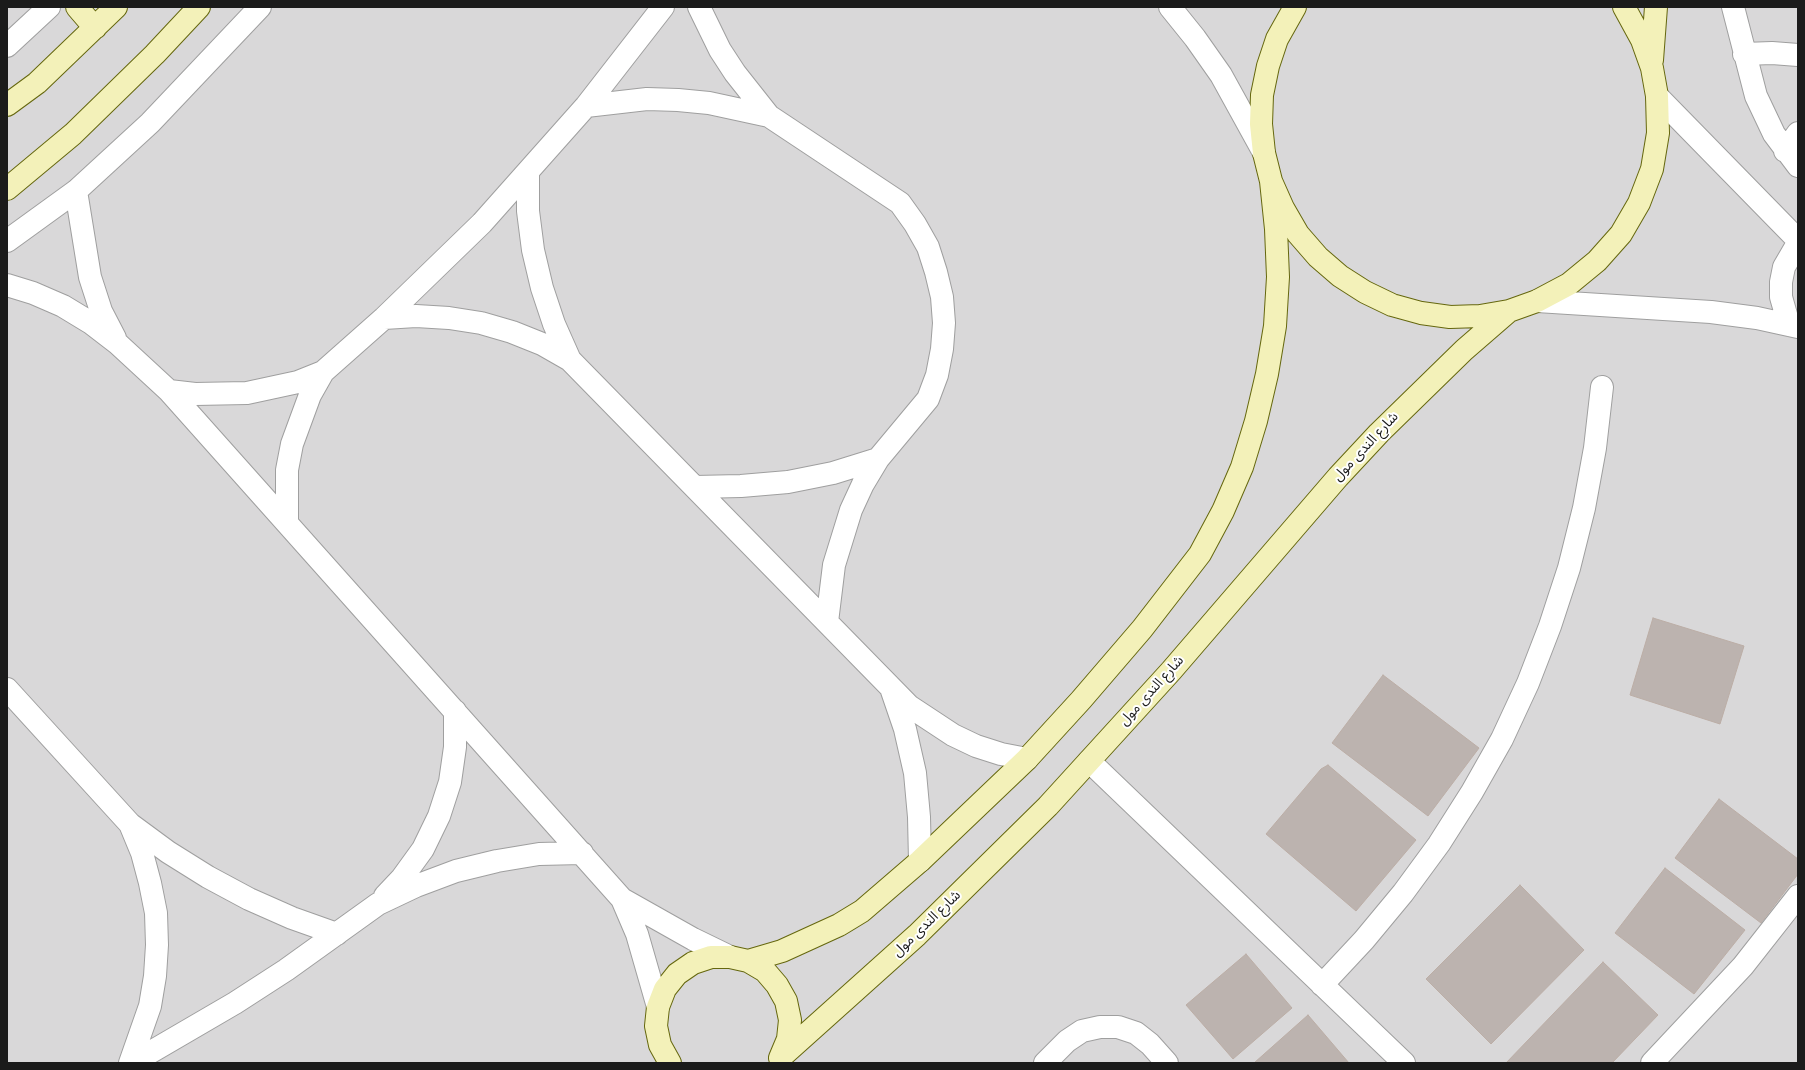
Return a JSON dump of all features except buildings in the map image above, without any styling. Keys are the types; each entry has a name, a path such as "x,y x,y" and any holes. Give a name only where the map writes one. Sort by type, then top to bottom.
{"street":[{"path":"7,46 50,7"},
{"path":"77,7 95,28"},
{"path":"7,105 36,83 116,7"},
{"path":"7,189 73,134 155,54 199,7"},
{"path":"7,242 76,191 150,123 260,7"},
{"path":"287,522 287,470 292,444 310,395 323,372 384,318 482,223 586,106 663,7"},
{"path":"699,7 720,50 734,73 769,116 900,203 915,224 928,247 942,297 944,323 942,349 937,375 928,399 878,459 863,484 841,537 834,565 827,622"},
{"path":"1170,7 1195,38 1221,75 1264,153"},
{"path":"649,1063 665,1054 656,1026 658,1007 665,989 682,971 693,963 711,957 739,959 782,951 839,925 862,911 920,861 1027,759 1081,700 1142,629 1200,554 1223,512 1242,467 1256,421 1267,374 1274,333 1278,277 1276,229 1271,181 1264,153 1262,109 1268,66 1277,39 1295,7"},
{"path":"1271,181 1283,208 1298,234 1318,256 1340,276 1365,292 1392,304 1421,313 1450,317 1480,316 1509,311 1537,301 1569,284 1597,261 1625,228 1639,203 1652,169 1658,132 1657,96 1652,68 1642,40 1624,7"},
{"path":"1652,68 1656,7"},
{"path":"1733,7 1756,96 1774,134 1792,159"},
{"path":"1744,54 1772,53 1798,55"},
{"path":"1657,96 1798,242 1784,267 1781,282 1781,296 1794,326"},
{"path":"586,106 647,99 678,100 709,103 769,116"},
{"path":"1792,159 1798,133"},
{"path":"528,173 528,211 533,250 540,280 554,324 570,360"},
{"path":"76,191 90,277 102,311 117,343"},
{"path":"7,285 33,293 62,306 91,323 117,343 169,391 622,899 636,934 658,1007"},
{"path":"1537,301 1711,312 1757,318 1794,326"},
{"name":"شارع الندى مول","path":"778,1060 918,935 1048,806 1171,670 1338,476 1378,433 1464,350 1509,311"},
{"path":"384,318 436,317 481,323 512,332 542,344 570,360 891,688 915,710 953,735 982,748 1027,759"},
{"path":"169,391 215,394 247,393 298,382 323,372"},
{"path":"1322,985 1364,940 1403,893 1439,844 1472,792 1502,739 1531,676 1550,626 1569,568 1584,508 1595,448 1602,387"},
{"path":"695,487 741,486 788,482 834,473 878,459"},
{"path":"891,688 905,730 915,773 919,817 920,861"},
{"path":"7,689 130,824 168,852 229,888 292,918 337,934"},
{"path":"378,904 402,878 423,849 439,816 450,782 455,747 454,711"},
{"path":"1089,761 1404,1063"},
{"path":"130,824 142,853 150,883 156,914 157,945 155,976 150,1006 131,1063"},
{"path":"131,1063 235,1003 337,934 378,904 416,886 456,871 490,862 539,854 582,853"},
{"path":"1652,1063 1743,966 1798,896"},
{"path":"622,899 687,936 765,971 778,985 786,1001 790,1020 788,1033 778,1060"},
{"path":"1045,1063 1067,1041 1082,1031 1100,1027 1118,1027 1136,1034 1150,1044 1167,1063"}],"shaded area":[{"path":"7,7 1798,7 1798,1063 7,1063"}]}
